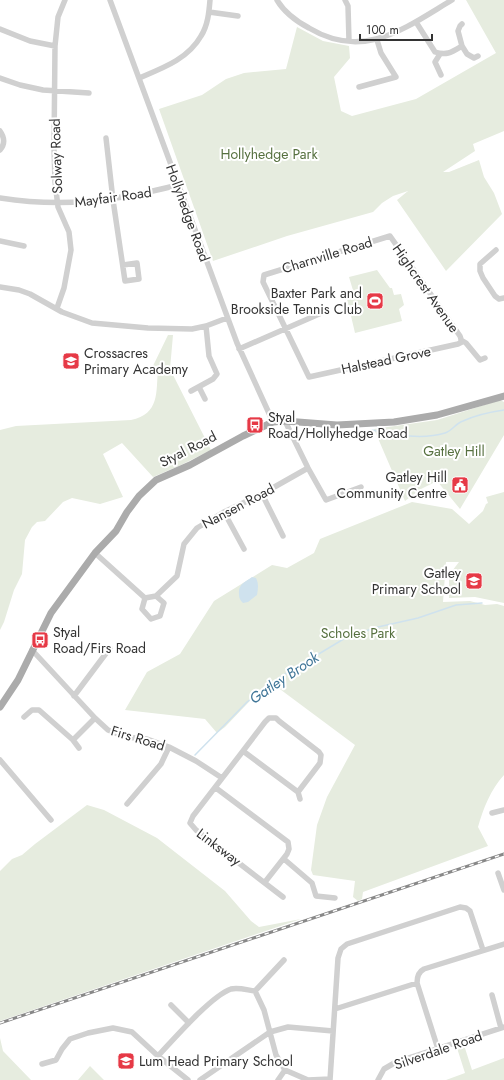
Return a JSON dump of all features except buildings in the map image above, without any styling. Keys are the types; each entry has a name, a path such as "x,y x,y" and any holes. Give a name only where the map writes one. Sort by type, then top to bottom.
{"main road":[{"name":"Styal Road","path":"0,707 18,680 51,613 95,553 116,531 127,512 139,496 156,480 273,422 285,420 337,425 394,422 437,415 503,397"}],"street":[{"name":"Solway Road","path":"57,308 64,288 71,250 69,232 60,213 55,182 55,46 58,17 65,0"},
{"name":"Hollyhedge Road","path":"110,0 227,318 239,349 273,422"},
{"path":"139,78 169,65 190,50 202,35 209,12 210,0"},
{"path":"277,0 280,5 296,20 314,32 333,39 349,42 377,40 398,32 452,0"},
{"path":"345,0 348,6 349,42"},
{"path":"437,0 441,7"},
{"path":"209,12 238,16"},
{"path":"416,22 435,52 440,54 450,53 462,46"},
{"path":"462,24 458,30 462,46 468,54 474,58 478,56"},
{"path":"0,29 30,41 55,46"},
{"path":"359,87 397,79 381,53 377,40"},
{"path":"440,54 435,62 441,75"},
{"path":"0,78 34,89 89,93"},
{"path":"0,131 4,137 3,147 0,150"},
{"path":"106,138 113,200 123,265"},
{"name":"Mayfair Road","path":"0,198 20,202 58,204 113,200 178,185"},
{"name":"Charnville Road","path":"285,329 263,282 264,275 390,236"},
{"name":"Highcrest Avenue","path":"390,236 462,341 466,342 480,360 485,358"},
{"path":"0,241 24,246"},
{"path":"496,250 480,264 480,271 495,296 499,299 504,298"},
{"path":"0,287 19,290 30,294 80,320 104,325 192,329 206,326 227,318"},
{"path":"239,349 326,311"},
{"path":"191,391 213,379 217,374 209,356 206,326"},
{"name":"Halstead Grove","path":"285,329 309,376 458,344 462,341"},
{"path":"199,387 205,399"},
{"path":"285,420 308,468 326,500 361,487"},
{"name":"Nansen Road","path":"156,596 177,576 184,544 197,528 224,512 262,494 308,468"},
{"path":"262,494 283,536"},
{"path":"224,512 244,549"},
{"path":"95,553 145,598"},
{"path":"156,596 164,603 160,616 151,619 142,609 145,598 156,596"},
{"path":"74,696 110,648"},
{"name":"Firs Road","path":"32,650 74,696 108,730 125,737 147,739 169,747 196,761 222,778"},
{"path":"24,717 32,707 39,710 74,740 80,748"},
{"path":"74,740 95,718"},
{"name":"Linksway","path":"284,897 192,827 190,823 191,819 265,722 272,718 280,721 321,755 320,763 298,792"},
{"path":"127,804 162,764 169,747"},
{"path":"243,751 298,792 300,799"},
{"path":"0,760 51,820"},
{"path":"216,788 288,842 289,849 284,859 265,882"},
{"path":"492,813 504,810"},
{"path":"284,859 312,883 316,896 335,898"},
{"path":"498,873 504,890"},
{"path":"255,991 264,1010 276,1055 285,1070 308,1080 330,1080 338,958 341,949 355,940 460,907 466,908 470,911 483,950"},
{"path":"438,1049 417,983 418,974 424,969 504,944"},
{"path":"255,991 284,960"},
{"path":"335,1009 417,983"},
{"path":"158,1056 189,1022 216,998 231,990 242,989 255,991"},
{"path":"492,995 503,1028"},
{"path":"171,1005 189,1022"},
{"path":"200,1080 270,1032 288,1027 333,1031"},
{"path":"42,1064 56,1060 70,1039 88,1033 113,1028 132,1032 158,1056 188,1080"},
{"name":"Silverdale Road","path":"378,1080 384,1069 396,1062 503,1028"},
{"path":"278,1080 285,1070"}],"green space":[{"name":"Hollyhedge Park","path":"466,0 504,0 504,131 473,144 475,151 443,172 449,172 479,160 484,177 494,193 502,214 446,271 397,200 408,191 393,196 382,203 373,212 287,236 213,261 159,109 202,95 226,79 244,73 286,69 297,27 323,41 349,46 350,58 334,77 341,111 352,116 416,99 496,53"},
{"name":"Baxter Park and Brookside Tennis Club","path":"377,270 390,288 392,288 394,295 401,294 404,305 399,309 402,321 355,333 347,299 355,297 349,277"},
{"path":"168,335 173,335 170,369 211,450 153,477 122,443 103,454 123,497 100,504 72,498 63,502 45,521 37,522 32,527 25,540 22,574 14,590 0,630 0,430 16,426 131,420 140,417 147,413 155,401 158,368 152,368"},
{"name":"Gatley Hill","path":"500,400 504,402 504,435 460,509 437,481 421,489 405,501 374,429 437,420"},
{"name":"Scholes Park","path":"504,492 504,603 475,597 449,598 449,575 459,562 446,562 443,602 470,601 485,605 497,604 504,606 504,775 495,786 488,800 478,827 488,846 363,892 362,899 358,901 353,897 355,881 313,875 311,870 317,825 327,797 355,745 269,681 225,727 217,733 205,719 125,710 147,672 180,654 214,601 272,565 287,568 314,553 320,539 412,502 452,509 469,524 483,511 488,503 486,497"},
{"path":"87,805 104,810 157,838 225,891 251,921 259,927 301,919 0,1021 0,871 12,859 22,855"},
{"path":"0,1038 3,1051 31,1080 0,1080"},
{"path":"464,1045 472,1070 504,1058 504,1080 446,1080 465,1073 457,1048"},
{"path":"90,1066 104,1080 78,1080"}],"water":[{"path":"252,577 256,578 258,582 257,595 248,602 243,603 239,597 240,588 242,584"}],"waterway":[{"name":"Gatley Brook","path":"372,430 409,436 436,435 445,433 461,422 473,417 504,410"},
{"name":"Gatley Brook","path":"195,755 247,702 277,679 347,637 378,627 418,618 456,605 482,603"}],"railway":[{"path":"0,1023 504,854"}],"place":[{"name":"Baxter Park and Brookside Tennis Club","path":"375,301"},
{"name":"Crossacres Primary Academy","path":"71,361"},
{"name":"Styal Road/Hollyhedge Road","path":"255,425"},
{"name":"Gatley Hill Community Centre","path":"460,485"},
{"name":"Gatley Primary School","path":"474,581"},
{"name":"Styal Road/Firs Road","path":"40,640"},
{"name":"Lum Head Primary School","path":"126,1061"}]}
